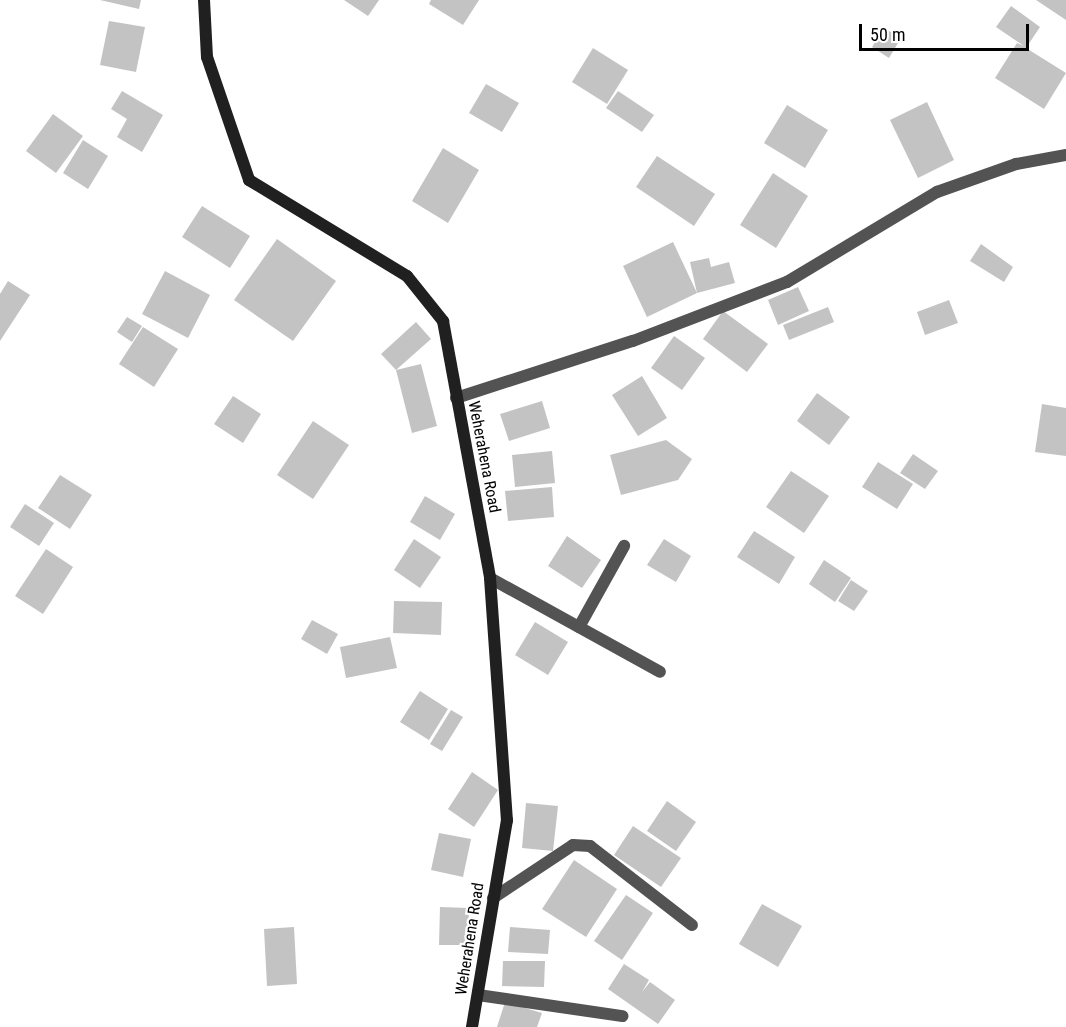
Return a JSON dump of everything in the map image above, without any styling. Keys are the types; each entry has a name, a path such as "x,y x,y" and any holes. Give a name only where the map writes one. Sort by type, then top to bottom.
{"main road":[{"name":"Weherahena Road","path":"204,0 207,57 249,180 407,276 427,296 443,321 490,578 507,820 472,1027"}],"street":[{"path":"456,398 633,341 787,282 937,192 1016,164 1066,155"},
{"path":"579,627 624,546"},
{"path":"490,578 660,672"},
{"path":"493,898 573,845 590,846 692,924"},
{"path":"478,995 622,1016"}],"building":[{"path":"100,0 141,0 139,9"},
{"path":"344,0 379,0 368,16"},
{"path":"431,0 479,0 463,25 429,4"},
{"path":"1036,0 1066,0 1066,20"},
{"path":"1011,6 1040,27 1026,48 1066,73 1044,109 995,78 1017,43 1024,46 996,27"},
{"path":"109,21 145,27 136,72 100,65"},
{"path":"884,28 901,38 889,58 872,47"},
{"path":"593,48 628,70 607,104 572,82"},
{"path":"486,84 519,103 502,132 469,113"},
{"path":"122,91 163,115 142,152 117,137 127,119 111,109"},
{"path":"618,91 654,115 642,132 606,108"},
{"path":"927,102 954,160 918,178 890,120"},
{"path":"787,105 828,130 805,168 764,143"},
{"path":"53,114 83,136 56,173 26,151"},
{"path":"83,140 108,156 88,189 63,173"},
{"path":"443,148 479,170 448,223 412,201"},
{"path":"657,156 715,194 694,226 636,187"},
{"path":"773,173 808,196 776,248 740,225"},
{"path":"202,206 250,236 230,268 182,237"},
{"path":"277,239 336,281 293,341 234,300"},
{"path":"673,242 697,293 647,317 623,266"},
{"path":"981,244 1013,267 1004,282 970,261"},
{"path":"709,258 711,267 729,262 735,283 697,293 690,262"},
{"path":"165,271 210,295 188,338 142,314"},
{"path":"8,281 30,295 0,341 0,294"},
{"path":"798,287 809,311 778,325 768,300"},
{"path":"949,300 958,323 925,335 917,312"},
{"path":"828,307 834,322 789,340 783,325"},
{"path":"723,311 768,344 747,372 703,339"},
{"path":"127,317 142,326 132,342 117,332"},
{"path":"416,322 431,339 396,370 381,354"},
{"path":"143,327 178,349 154,387 119,364"},
{"path":"674,336 705,358 682,390 651,368"},
{"path":"421,364 437,426 412,433 396,370"},
{"path":"642,376 667,418 638,436 612,395"},
{"path":"817,393 850,417 829,445 797,421"},
{"path":"233,396 261,414 243,443 214,424"},
{"path":"542,401 550,428 509,441 500,414"},
{"path":"1042,404 1066,408 1066,456 1035,452"},
{"path":"313,421 349,445 313,499 277,475"},
{"path":"666,440 692,459 678,480 621,495 610,455"},
{"path":"552,451 555,483 515,487 512,455"},
{"path":"913,454 938,471 925,489 900,473"},
{"path":"878,462 913,484 897,509 862,487"},
{"path":"791,471 829,496 804,533 766,507"},
{"path":"60,475 92,495 70,529 38,508"},
{"path":"552,487 554,517 508,521 505,491"},
{"path":"425,496 455,514 440,540 410,522"},
{"path":"25,504 54,523 39,546 10,527"},
{"path":"754,531 795,557 779,584 737,557"},
{"path":"567,536 601,560 582,588 548,566"},
{"path":"414,539 441,557 420,588 394,570"},
{"path":"664,539 691,556 676,582 647,565"},
{"path":"46,549 73,567 43,614 15,596"},
{"path":"824,560 851,578 835,602 809,584"},
{"path":"851,580 868,591 854,611 838,601"},
{"path":"394,601 442,602 441,635 393,633"},
{"path":"312,620 338,634 327,654 301,639"},
{"path":"535,622 568,642 548,675 515,655"},
{"path":"390,637 397,668 346,678 340,647"},
{"path":"420,691 448,709 429,740 400,722"},
{"path":"451,710 463,717 442,751 430,744"},
{"path":"472,772 498,790 474,827 448,809"},
{"path":"667,801 696,822 676,851 647,831"},
{"path":"526,803 558,806 553,851 522,848"},
{"path":"633,826 681,858 661,887 614,855"},
{"path":"439,833 471,839 463,877 431,870"},
{"path":"574,860 617,889 586,937 542,909"},
{"path":"626,895 653,913 622,960 594,941"},
{"path":"762,904 802,926 778,967 739,944"},
{"path":"440,907 469,908 468,945 439,945"},
{"path":"294,927 297,984 267,986 264,929"},
{"path":"510,927 550,930 548,954 508,952"},
{"path":"503,961 545,961 544,987 502,986"},
{"path":"624,964 649,980 642,992 650,982 675,1000 658,1024 608,989"},
{"path":"505,1002 542,1013 537,1027 497,1027"}]}
